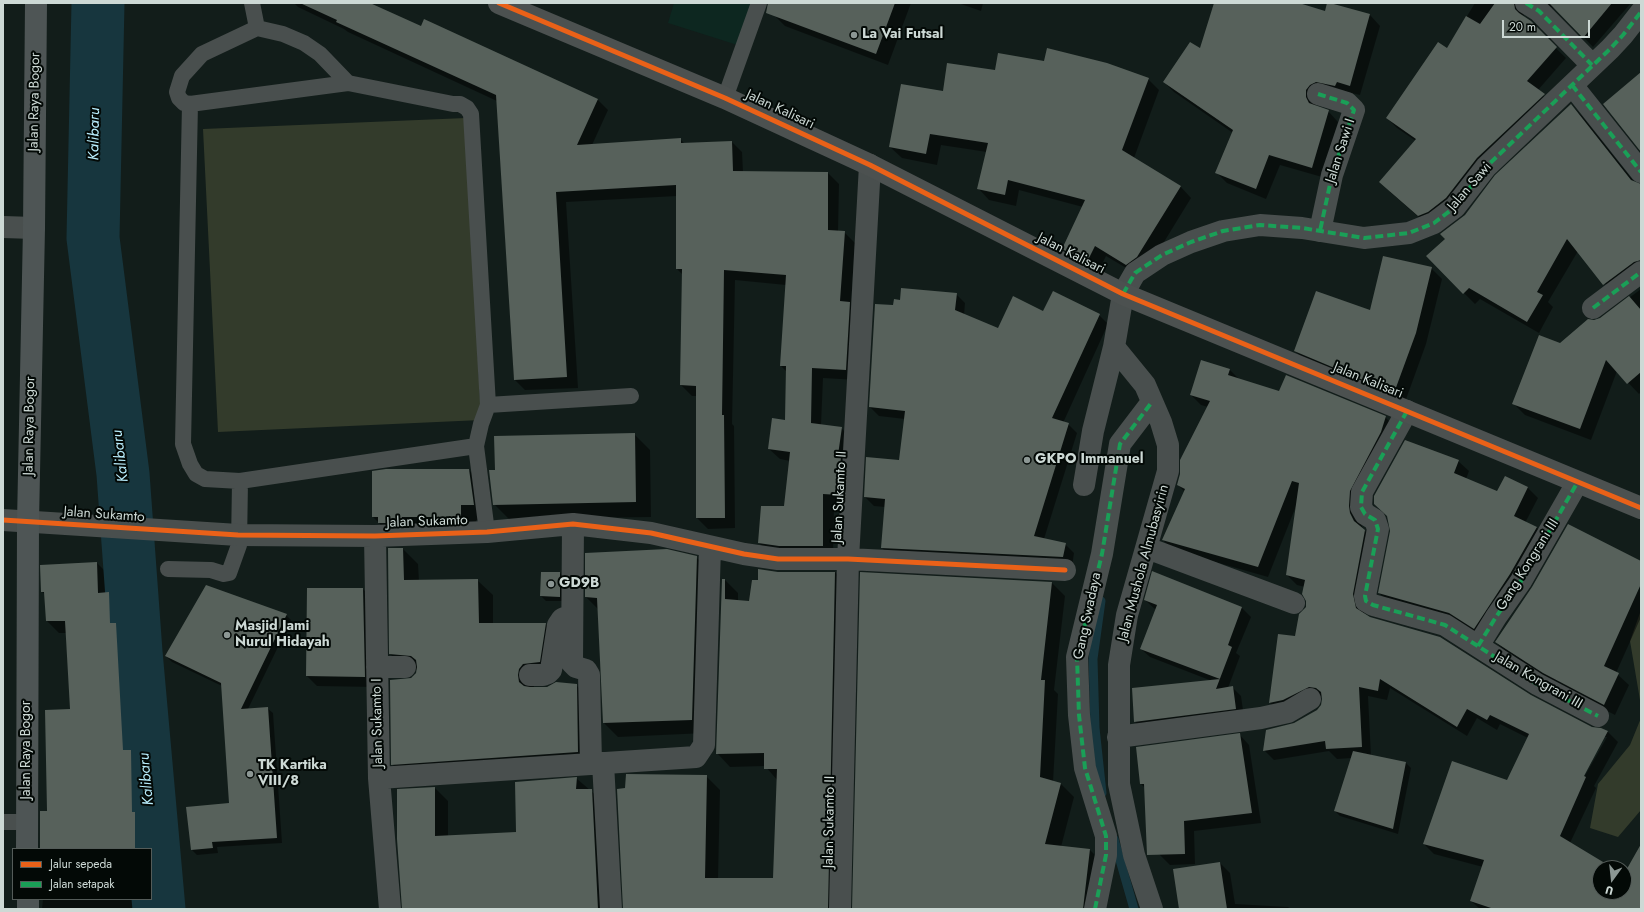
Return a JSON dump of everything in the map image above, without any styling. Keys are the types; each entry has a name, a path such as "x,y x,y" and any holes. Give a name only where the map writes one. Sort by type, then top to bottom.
{"highway":[{"name":"Jalan Raya Bogor","path":"27,848 28,522 34,228 36,3"}],"street":[{"name":"Jalan Kalisari","path":"499,3 725,98 870,165 1128,296 1577,483 1641,508"},
{"path":"1526,3 1539,11 1592,65"},
{"name":"Jalan Sawi","path":"1128,296 1134,272 1169,252 1191,242 1223,231 1260,225 1320,231 1364,238 1409,233 1434,223 1455,208 1486,167 1624,35 1641,12"},
{"path":"1572,85 1641,172"},
{"name":"Jalan Sawi I","path":"1318,94 1348,103 1354,110 1332,174 1320,231"},
{"name":"Jalan Sukamto II","path":"840,909 848,559 870,165"},
{"path":"3,227 34,228"},
{"path":"1593,308 1641,272"},
{"path":"1084,485 1092,431 1128,296"},
{"name":"Jalan Mushola Almubasyirin","path":"1114,347 1145,385 1161,422 1168,445 1168,470 1147,548 1130,602 1119,665 1119,784 1134,855 1152,909"},
{"name":"Gang Swadaya","path":"1095,909 1106,855 1106,836 1086,768 1079,715 1077,657 1102,554 1120,444 1152,402"},
{"name":"Jalan Kongrani III","path":"1407,411 1362,492 1361,507 1365,514 1375,520 1378,529 1365,596 1366,601 1373,605 1446,624 1537,684 1598,716"},
{"name":"Gang Kongrani III","path":"1478,646 1521,581 1577,483"},
{"name":"Jalan Sukamto","path":"3,520 238,535 375,536 487,532 573,524 650,533 710,547 778,559 848,559 1065,570"},
{"path":"573,524 571,615 572,663 576,667 586,670 589,675 611,909"},
{"name":"Jalan Sukamto I","path":"375,536 379,778 390,909"},
{"path":"379,778 696,756 704,744 710,547"},
{"path":"1147,548 1294,603"},
{"path":"530,674 543,675 551,670 558,625 562,619 571,615"},
{"path":"377,666 405,667"},
{"path":"1118,737 1261,718 1288,712 1310,699"}],"lane":[{"path":"252,3 257,28"},
{"path":"725,98 759,3"},
{"path":"348,83 320,54 304,43 283,34 257,28 202,54 182,76 177,92 179,98 184,103 190,104 348,83 453,104 460,104 467,108 471,114 488,405 481,424 476,446 487,532"},
{"path":"190,104 183,444 190,464 196,474 205,478 240,481 476,446"},
{"path":"488,405 631,396"},
{"path":"168,569 211,570 224,574 229,573 239,545 240,481"},
{"path":"3,822 26,822"}],"shaded area":[{"path":"674,3 763,3 747,48 668,23"},
{"path":"466,118 481,420 218,432 203,129"},
{"path":"1641,610 1641,706 1630,641"},
{"path":"1641,718 1641,810 1618,837 1590,828 1598,784 1630,745"}],"building":[{"path":"300,3 370,3 421,26 424,19 598,99 577,145 681,138 681,143 732,141 733,171 828,172 828,230 845,231 840,301 850,302 846,370 812,368 811,423 842,427 838,455 841,455 839,495 823,494 823,546 779,546 758,543 761,506 784,506 790,452 768,449 772,418 785,420 786,366 780,366 786,275 724,270 722,415 724,415 725,518 696,518 696,386 680,385 682,269 676,269 676,185 556,192 567,377 514,380 496,95 336,22 337,20"},
{"name":"La Vai Futsal","path":"768,3 895,3 876,54 766,13"},
{"path":"1214,3 1299,3 1325,11 1327,3 1330,3 1370,14 1350,86 1337,82 1335,86 1316,82 1310,85 1306,90 1306,97 1309,103 1329,110 1312,168 1269,155 1256,189 1215,173 1233,130 1163,82 1190,42 1200,48"},
{"path":"1495,3 1514,3 1515,9 1531,21 1557,47 1527,81 1545,94 1477,158 1446,198 1428,212 1418,216 1379,182 1416,139 1386,118 1438,42 1447,48 1466,16 1480,24"},
{"path":"1549,3 1612,3 1583,38"},
{"path":"1047,48 1107,63 1149,78 1122,150 1181,186 1137,257 1126,265 1095,246 1087,262 1062,249 1085,200 1008,180 1005,195 977,189 988,143 930,134 926,154 889,147 901,84 943,91 947,63 995,70 998,53 1044,61"},
{"path":"1641,72 1641,152 1603,104"},
{"path":"1571,104 1631,180 1641,184 1641,260 1634,262 1603,285 1567,239 1537,292 1543,295 1527,322 1469,288 1463,294 1426,256 1445,239 1440,234 1465,215 1495,175"},
{"path":"1383,256 1432,267 1416,333 1394,393 1294,351 1316,291 1370,310"},
{"path":"901,288 957,293 955,310 998,328 1013,296 1043,311 1053,291 1100,314 1052,418 1069,423 1034,536 1066,543 1063,557 881,548 885,499 864,497 866,457 899,460 905,411 869,407 875,304 893,305 894,299 900,300"},
{"path":"1629,296 1641,310 1641,372 1627,384 1606,360 1580,429 1512,404 1539,335 1560,343 1588,319 1594,320 1600,318"},
{"path":"1201,360 1230,369 1228,375 1279,391 1286,375 1386,416 1381,432 1350,491 1350,513 1354,521 1365,530 1353,594 1356,608 1370,617 1440,637 1531,695 1592,727 1601,728 1608,731 1584,776 1586,777 1560,836 1600,860 1592,860 1592,900 1632,900 1632,860 1641,844 1641,909 1494,909 1470,901 1484,860 1423,844 1452,761 1507,780 1529,734 1490,715 1487,720 1467,709 1457,727 1380,679 1378,691 1359,687 1362,747 1326,749 1325,741 1263,751 1266,730 1294,723 1317,710 1321,705 1322,699 1321,692 1316,688 1309,687 1283,700 1269,703 1278,634 1295,636 1299,614 1306,607 1306,601 1302,594 1305,580 1286,575 1299,483 1292,481 1258,567 1162,540 1185,489 1177,485 1180,474 1180,460 1210,401 1190,395"},
{"path":"635,433 636,502 493,505 489,470 495,470 494,436"},
{"path":"1405,440 1459,460 1454,473 1497,491 1505,476 1528,487 1514,516 1537,527 1510,574 1474,629 1449,613 1378,593 1390,531 1387,516 1374,504 1374,496"},
{"path":"386,469 469,469 474,505 461,505 461,517 402,517 402,523 378,523 378,517 372,517 372,471"},
{"path":"1568,524 1641,561 1641,584 1604,666 1619,673 1604,705 1543,673 1495,642 1532,587"},
{"path":"388,548 403,548 404,580 478,579 479,623 546,623 540,662 523,664 519,669 519,682 524,686 530,687 547,687 556,682 577,684 578,752 391,765 390,680 411,678 416,673 417,667 416,660 411,656 389,654"},
{"path":"667,549 697,556 692,720 603,723 597,598 585,597 585,553"},
{"path":"97,562 98,593 109,592 110,623 116,623 123,750 131,750 132,812 135,812 135,848 40,848 40,811 47,811 45,710 70,709 65,621 46,621 44,592 41,592 40,565"},
{"path":"758,569 778,572 835,572 828,909 623,909 617,789 625,788 626,774 707,775 705,878 773,878 777,769 764,769 764,753 716,754 722,579 725,579 725,599 749,601 752,580 758,580"},
{"path":"1152,571 1242,607 1228,645 1232,647 1220,679 1140,649 1157,605 1144,600"},
{"name":"GD9B","path":"541,572 560,572 560,597 540,596"},
{"path":"860,572 1052,582 1041,680 1045,680 1040,777 1061,783 1045,844 1090,849 1083,909 852,909"},
{"path":"206,585 287,614 241,709 268,707 277,838 212,842 213,848 191,850 186,807 229,803 221,683 165,656"},
{"path":"307,588 363,588 365,677 306,676"},
{"path":"1220,679 1216,689 1233,686 1236,709 1134,722 1132,688"},
{"path":"1240,733 1252,813 1184,821 1185,854 1147,855 1144,784 1140,784 1136,747"},
{"path":"1353,751 1406,762 1393,829 1334,811"},
{"path":"577,777 576,789 592,789 598,909 402,909 397,839 397,789 435,787 435,836 516,832 515,782"},
{"path":"1220,862 1227,909 1179,909 1173,869"}],"waterway":[{"name":"Kalibaru","path":"98,3 93,238 123,474 136,652 159,909"},
{"path":"1101,601 1093,659 1095,728 1102,793"},
{"path":"1114,839 1134,909"}],"marked path":[{"path":"1526,3 1539,11 1592,65"},
{"path":"1123,294 1135,273 1162,255 1191,242 1223,231 1260,225 1302,228 1364,238 1409,233 1434,223 1455,207 1486,167 1610,49 1641,12"},
{"path":"1572,85 1641,172"},
{"path":"1318,94 1347,103 1354,110 1332,175 1320,231"},
{"path":"1593,308 1641,272"},
{"path":"1095,909 1106,855 1106,836 1085,768 1079,715 1077,657 1102,554 1120,444 1152,402"},
{"path":"1407,411 1362,492 1361,507 1365,514 1375,520 1378,529 1365,596 1366,601 1373,605 1445,625 1537,684 1598,716"},
{"path":"1478,646 1521,581 1577,483"}],"cycle path":[{"path":"499,3 725,98 870,165 1123,294 1641,508"},
{"path":"3,520 238,535 375,536 487,532 573,524 651,533 744,554 778,559 848,559 1065,570"}],"place":[{"name":"La Vai Futsal","path":"854,35"},
{"name":"GKPO Immanuel","path":"1027,460"},
{"name":"GD9B","path":"551,584"},
{"name":"Masjid Jami Nurul Hidayah","path":"227,635"},
{"name":"TK Kartika VIII/8","path":"250,774"}]}
